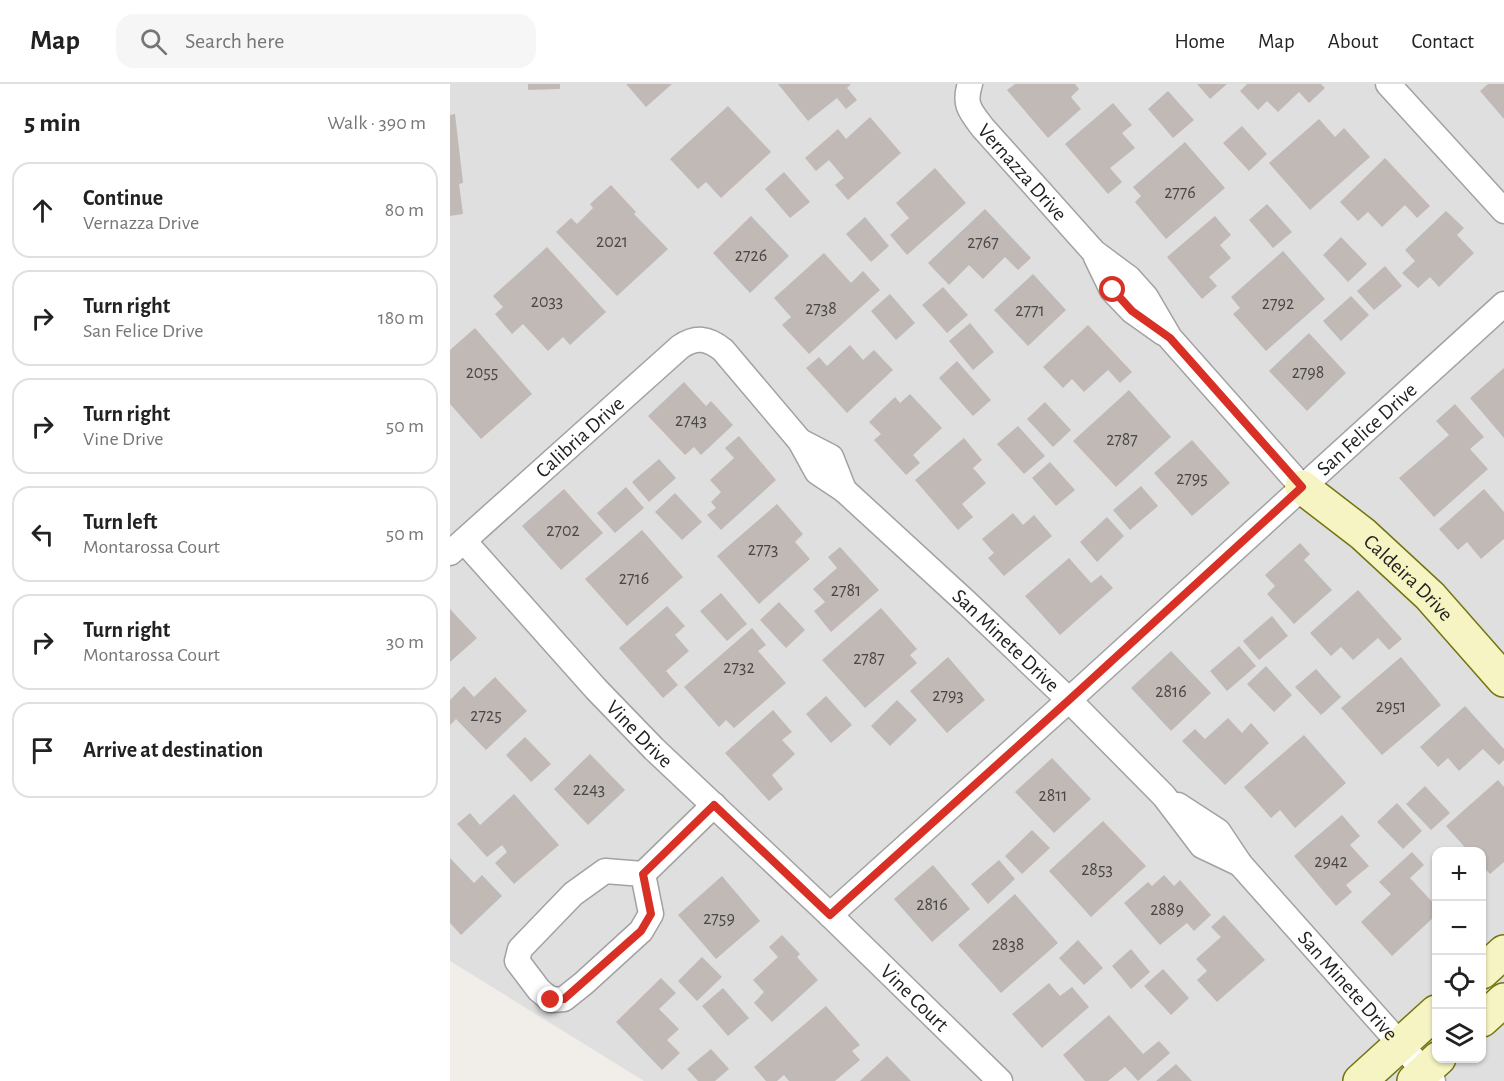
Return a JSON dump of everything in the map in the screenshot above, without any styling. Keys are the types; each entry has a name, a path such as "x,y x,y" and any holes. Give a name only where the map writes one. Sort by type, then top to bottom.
{"street":[{"name":"Vernazza Drive","path":"970,84 969,110 1094,252 1113,290 1132,311 1170,338 1302,487"},
{"path":"1388,84 1504,211"},
{"name":"San Felice Drive","path":"830,915 1504,304"},
{"name":"San Minete Drive","path":"700,339 713,342 723,350 800,441 831,457 844,490 1069,700 1164,796 1202,846 1240,864 1428,1073"},
{"name":"Calibria Drive","path":"457,547 680,347 700,339"},
{"name":"Caldeira Drive","path":"1302,487 1363,534 1430,596 1504,680"},
{"name":"Vine Drive","path":"457,547 654,750 830,915"},
{"path":"643,874 651,914 641,931 564,999 551,1000 539,990 517,961 520,949 573,894 604,871 643,874 714,805"},
{"name":"Vine Court","path":"830,915 1000,1081"},
{"path":"1486,968 1504,952"},
{"path":"1486,1016 1504,1000"},
{"path":"1360,1081 1432,1017"}],"shaded area":[{"path":"450,84 1504,84 1504,1081 644,1081 450,961"}],"building":[{"path":"528,84 560,84 560,89 528,90"},
{"path":"626,84 672,84 646,107"},
{"path":"778,84 851,84 847,88 857,100 846,109 837,98 808,121"},
{"path":"1015,84 1075,84 1079,89 1071,97 1081,109 1048,138 1007,90"},
{"path":"1197,84 1227,84 1210,99"},
{"path":"1247,84 1321,84 1325,88 1309,103 1299,92 1278,112 1267,101 1258,110 1240,91"},
{"path":"1488,84 1504,84 1504,119 1480,91"},
{"path":"1168,91 1194,120 1173,138 1148,109"},
{"path":"1113,103 1132,125 1122,133 1135,148 1110,168 1122,182 1108,194 1065,144"},
{"path":"728,106 771,152 721,198 706,182 698,189 670,159"},
{"path":"455,114 463,183 459,184 463,214 450,216 450,115"},
{"path":"870,117 901,153 848,200 835,185 844,178 829,160 816,171 805,158 838,129 846,139"},
{"path":"1319,119 1335,137 1344,128 1370,157 1310,210 1269,163"},
{"path":"1242,126 1267,154 1249,171 1223,143"},
{"path":"1185,142 1225,188 1166,239 1135,202 1141,196 1133,187"},
{"path":"1385,158 1430,206 1417,218 1405,205 1382,227 1368,212 1358,221 1340,202"},
{"path":"935,168 966,203 907,255 890,235 909,218 896,203"},
{"path":"784,172 810,202 790,218 765,189"},
{"path":"611,185 636,212 634,214 668,249 617,296 556,232 571,218 577,224 593,208 590,204"},
{"path":"1267,204 1292,232 1273,248 1249,220"},
{"path":"985,209 1031,258 1018,270 1005,257 983,279 969,265 949,285 928,263"},
{"path":"1446,211 1464,228 1457,235 1474,253 1439,287 1430,277 1418,288 1402,273 1415,261 1405,250"},
{"path":"751,216 789,256 750,293 713,253"},
{"path":"1215,216 1231,235 1220,245 1231,258 1209,277 1217,286 1202,299 1167,257"},
{"path":"865,217 889,246 871,262 846,234"},
{"path":"1341,237 1367,264 1348,282 1323,255"},
{"path":"547,247 606,312 570,345 563,337 548,351 523,324 512,334 495,314 503,307 493,296"},
{"path":"1283,251 1325,299 1266,351 1233,314 1240,308 1231,297"},
{"path":"824,253 851,283 863,271 880,290 809,354 782,325 791,317 774,298"},
{"path":"1385,266 1402,286 1374,310 1357,291"},
{"path":"1033,274 1066,310 1028,346 994,310"},
{"path":"943,287 968,315 947,333 922,305"},
{"path":"890,294 915,323 896,340 871,311"},
{"path":"1351,296 1369,315 1341,341 1323,321"},
{"path":"970,323 994,352 973,370 949,341"},
{"path":"1088,325 1132,372 1120,383 1108,370 1084,392 1072,379 1063,388 1043,367"},
{"path":"475,328 532,394 481,439 450,404 450,350"},
{"path":"1309,333 1346,373 1307,411 1269,371"},
{"path":"850,345 863,360 874,350 893,370 847,413 806,368 819,357 827,366"},
{"path":"957,361 991,400 973,416 939,378"},
{"path":"1504,368 1504,438 1470,398"},
{"path":"684,382 706,406 711,401 733,425 701,455 694,447 685,455 648,416"},
{"path":"1129,390 1171,437 1116,487 1073,441"},
{"path":"910,394 942,428 913,455 920,463 906,475 874,440 881,434 869,422 895,397 900,403"},
{"path":"1045,402 1071,430 1053,447 1027,419"},
{"path":"1455,404 1484,437 1470,449 1488,469 1434,517 1399,478 1449,435 1436,421"},
{"path":"1018,426 1045,456 1024,474 997,444"},
{"path":"739,436 776,480 721,530 707,515 716,508 711,502 721,492 710,480 734,458 725,448"},
{"path":"964,438 982,460 973,468 986,483 962,504 973,517 958,530 915,480"},
{"path":"1192,440 1230,483 1192,516 1154,473"},
{"path":"659,459 676,478 649,502 632,482"},
{"path":"1050,462 1075,490 1056,506 1032,478"},
{"path":"1141,486 1158,506 1130,530 1113,510"},
{"path":"626,487 644,508 615,533 597,513"},
{"path":"564,489 603,533 561,570 522,526"},
{"path":"1484,489 1504,512 1504,539 1481,559 1467,542 1458,550 1439,529"},
{"path":"675,493 702,522 682,540 655,512"},
{"path":"777,504 803,534 795,542 810,559 759,604 717,556"},
{"path":"1013,513 1023,525 1034,515 1052,536 1004,576 988,558 994,553 982,539"},
{"path":"1107,517 1124,536 1097,562 1080,542"},
{"path":"642,530 683,577 627,626 585,579"},
{"path":"1300,543 1310,554 1304,560 1332,590 1294,624 1267,594 1275,586 1265,575"},
{"path":"840,547 879,590 831,632 814,611 825,602 813,589 837,568 828,557"},
{"path":"1069,558 1091,583 1101,575 1113,588 1060,635 1025,596"},
{"path":"1358,590 1402,639 1389,650 1378,638 1353,660 1341,647 1331,656 1310,633"},
{"path":"721,593 747,624 727,641 700,611"},
{"path":"779,602 805,630 786,648 760,620"},
{"path":"667,606 685,626 675,635 689,651 666,671 678,685 663,698 619,648"},
{"path":"881,608 917,649 910,655 917,663 865,708 822,660"},
{"path":"450,609 477,638 450,662"},
{"path":"1272,616 1288,636 1259,660 1243,641"},
{"path":"752,628 766,645 758,651 786,683 734,728 726,720 719,727 684,687"},
{"path":"1239,646 1256,666 1227,691 1210,671"},
{"path":"1171,651 1211,693 1171,731 1131,688"},
{"path":"948,657 985,700 947,733 910,691"},
{"path":"1401,657 1441,705 1382,755 1341,708"},
{"path":"1266,666 1292,695 1274,712 1247,684"},
{"path":"1316,669 1341,697 1321,715 1295,687"},
{"path":"495,677 527,711 486,750 456,719 450,725 450,700 464,686 474,697"},
{"path":"826,696 852,725 831,743 806,714"},
{"path":"897,700 917,720 890,746 871,726"},
{"path":"1465,706 1504,749 1504,760 1499,765 1483,749 1459,771 1448,758 1438,767 1420,747"},
{"path":"773,710 792,732 782,740 795,754 772,775 783,789 769,801 725,753"},
{"path":"1228,718 1242,733 1251,723 1269,743 1225,785 1182,741 1195,729 1205,739"},
{"path":"1304,735 1346,783 1295,828 1280,810 1271,818 1244,787"},
{"path":"525,737 551,764 531,782 506,755"},
{"path":"590,754 625,790 588,825 554,789"},
{"path":"1052,758 1091,799 1054,833 1015,792"},
{"path":"1498,780 1504,787 1504,862 1490,874 1486,870 1486,847 1465,847 1446,826"},
{"path":"1425,786 1450,813 1431,830 1406,804"},
{"path":"514,794 559,845 514,884 495,863 507,852 502,845 487,857 457,824 470,813 480,825"},
{"path":"1397,803 1422,831 1403,849 1377,822"},
{"path":"1342,815 1360,836 1350,845 1369,866 1346,885 1352,892 1336,906 1294,856"},
{"path":"1103,821 1146,866 1091,917 1049,871"},
{"path":"1032,830 1050,848 1022,874 1005,856"},
{"path":"1412,852 1424,865 1410,878 1432,902 1432,919 1392,956 1361,922 1391,894 1379,882"},
{"path":"450,858 474,883 482,875 502,896 461,935 450,923"},
{"path":"999,860 1015,879 988,904 971,884"},
{"path":"933,865 970,909 932,942 894,899"},
{"path":"1164,875 1174,886 1180,880 1211,915 1194,931 1187,923 1160,945 1124,903 1148,882 1152,886"},
{"path":"722,876 760,921 716,959 678,915"},
{"path":"1015,894 1058,943 1001,993 958,945"},
{"path":"1224,915 1265,960 1217,1002 1197,980 1207,971 1196,959 1221,937 1211,927"},
{"path":"782,935 800,954 797,957 818,980 772,1022 754,1003 764,992 753,980 778,957 769,947"},
{"path":"1078,940 1103,968 1084,985 1059,958"},
{"path":"1131,949 1150,972 1131,989 1112,966"},
{"path":"702,957 722,977 697,1001 678,981"},
{"path":"1163,969 1189,998 1171,1015 1144,986"},
{"path":"661,978 676,993 659,1009 679,1029 667,1040 680,1053 662,1070 616,1022"},
{"path":"1049,983 1060,996 1072,987 1089,1007 1042,1048 1012,1014"},
{"path":"723,988 749,1018 728,1036 702,1006"},
{"path":"826,1006 860,1045 852,1051 860,1060 835,1081 789,1081 784,1075 777,1081 766,1081 754,1067"},
{"path":"1109,1015 1143,1054 1159,1041 1170,1053 1138,1081 1125,1067 1108,1081 1085,1081 1063,1055"},
{"path":"711,1049 729,1069 715,1081 698,1081 687,1069"},
{"path":"887,1056 911,1081 860,1081"},
{"path":"1176,1064 1192,1081 1156,1081"}],"route":[{"path":"551,1000 564,999 641,931 651,914 643,874 714,805 830,915 1302,487 1170,338 1132,311 1113,290"}]}
